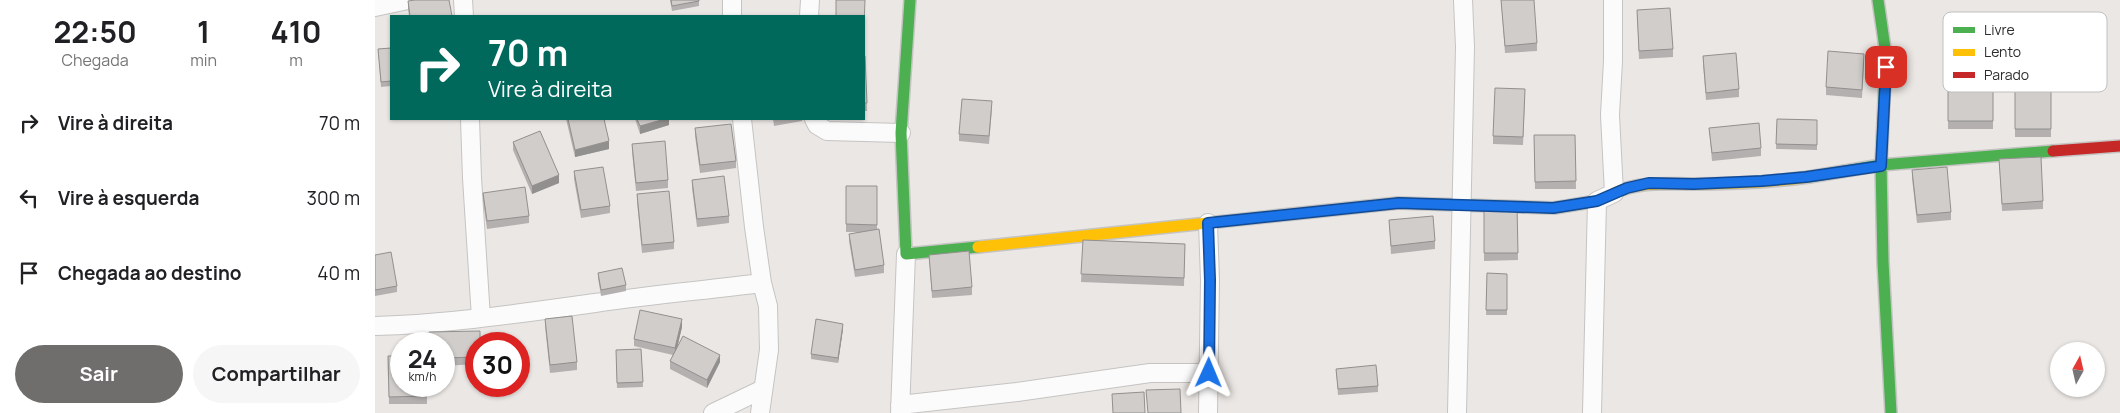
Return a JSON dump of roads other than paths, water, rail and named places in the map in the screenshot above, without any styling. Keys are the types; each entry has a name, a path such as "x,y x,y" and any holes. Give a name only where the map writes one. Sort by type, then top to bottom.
{"street":[{"path":"375,7 408,0"},
{"path":"463,0 464,15"},
{"path":"732,0 732,15"},
{"path":"809,15 810,0"},
{"path":"910,0 901,133 907,254 900,409 1150,373 1209,373"},
{"path":"1457,413 1460,205 1465,47 1463,0"},
{"path":"1613,0 1613,61 1610,115 1614,193"},
{"path":"1878,0 1887,55 1881,166 1883,262 1891,413"},
{"path":"470,120 473,206 481,318"},
{"path":"742,120 762,283 768,306 769,350 759,413"},
{"path":"814,120 817,126 827,131 901,133"},
{"path":"907,254 1385,203 1413,202 1553,208 1597,201 1627,188 1649,183 1694,184 1762,181 1806,177 1881,166 2120,146"},
{"path":"1592,413 1597,201"},
{"path":"1208,223 1210,280 1208,413"},
{"path":"375,326 481,318 762,283"},
{"path":"713,413 763,389"}]}
